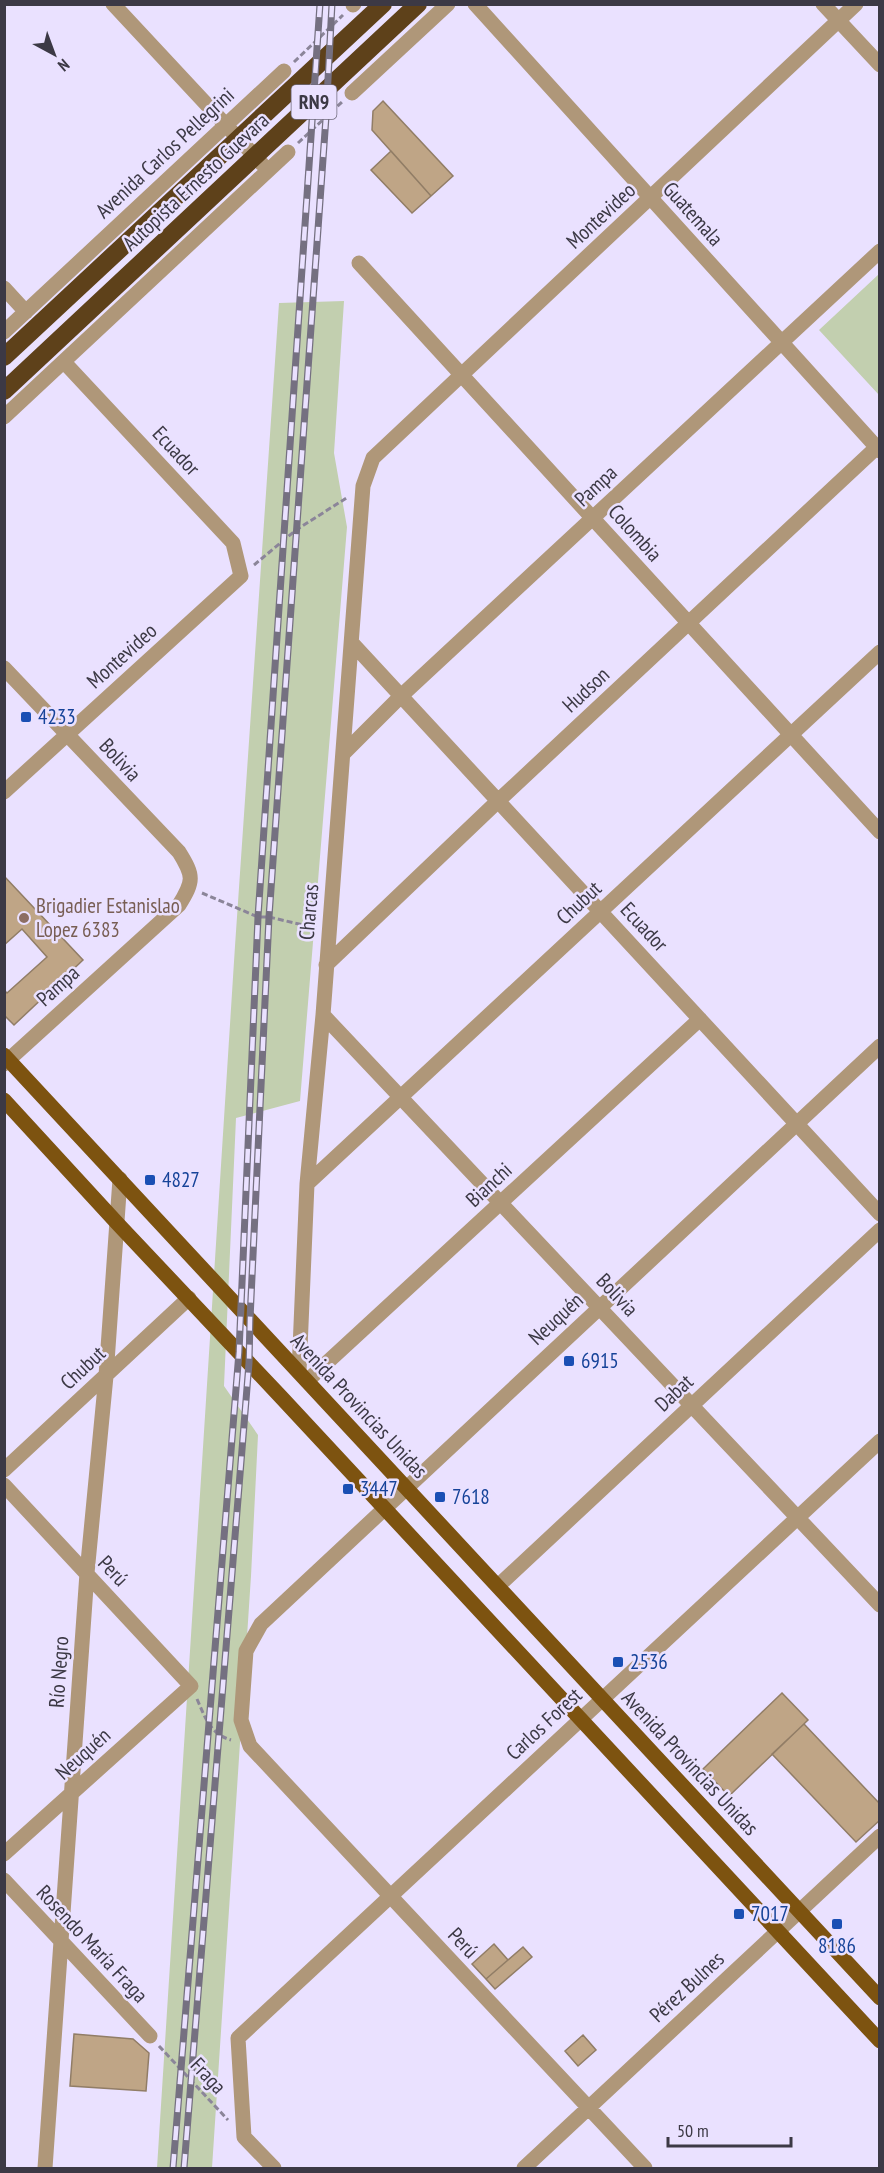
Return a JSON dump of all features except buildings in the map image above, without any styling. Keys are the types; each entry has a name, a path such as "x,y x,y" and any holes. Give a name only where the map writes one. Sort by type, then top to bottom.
{"highway":[{"name":"Autopista Ernesto Guevara","path":"4,357 383,4"},
{"name":"Autopista Ernesto Guevara","path":"4,391 418,4"}],"main road":[{"name":"Avenida Provincias Unidas","path":"6,1060 120,1179 879,1998"},
{"path":"4,1100 879,2041"}],"street":[{"path":"112,4 268,171"},
{"path":"352,93 448,4"},
{"name":"Guatemala","path":"475,4 878,449"},
{"path":"823,4 879,65"},
{"name":"Montevideo","path":"373,458 856,4"},
{"name":"Avenida Carlos Pellegrini","path":"4,332 284,71"},
{"path":"4,417 288,152"},
{"name":"Pampa","path":"343,754 401,696 879,251"},
{"name":"Colombia","path":"359,263 879,831"},
{"path":"4,288 26,312"},
{"name":"Ecuador","path":"64,362 233,543 241,576"},
{"name":"Hudson","path":"326,965 498,801 878,449"},
{"name":"Charcas","path":"303,1377 307,1184 363,486 373,458"},
{"name":"Montevideo","path":"4,792 241,576"},
{"name":"Ecuador","path":"352,643 879,1214"},
{"name":"Chubut","path":"307,1184 879,652"},
{"name":"Bolivia","path":"4,668 179,852 190,870 190,887"},
{"name":"Pampa","path":"6,1060 179,905 190,887"},
{"name":"Bolivia","path":"322,1015 879,1605"},
{"name":"Bianchi","path":"303,1377 501,1203 700,1019"},
{"name":"Neuquén","path":"250,1746 241,1720 246,1651 261,1624 879,1046"},
{"name":"Río Negro","path":"45,2169 87,1574 106,1376 120,1179"},
{"name":"Dabat","path":"498,1586 879,1230"},
{"name":"Chubut","path":"4,1470 189,1298"},
{"name":"Carlos Forest","path":"243,2137 238,2038 879,1441"},
{"name":"Perú","path":"4,1485 191,1686"},
{"name":"Neuquén","path":"4,1854 191,1686"},
{"name":"Perú","path":"250,1746 645,2169"},
{"name":"Pérez Bulnes","path":"524,2169 879,1836"},
{"name":"Rosendo María Fraga","path":"4,1880 150,2036"},
{"path":"243,2137 262,2163 274,2169"}],"path":[{"path":"284,71 354,5"},
{"path":"288,152 352,93"},
{"path":"241,576 296,530 363,486"},
{"path":"190,887 258,917 269,917 329,930"},
{"path":"191,1686 208,1725 220,1737 250,1746"},
{"name":"Fraga","path":"150,2036 243,2137"}],"green space":[{"path":"879,274 879,395 819,330"},
{"path":"344,301 334,453 347,527 300,1101 236,1118 224,1386 258,1435 251,1576 212,2168 157,2168 235,946 279,303"}],"railway":[{"path":"173,2168 239,1352 258,917 320,4"},
{"path":"184,2168 249,1363 269,917 332,4"}],"place":[{"name":"4233","path":"26,717"},
{"name":"Brigadier Estanislao Lopez 6383","path":"24,918"},
{"name":"4827","path":"150,1180"},
{"name":"6915","path":"569,1361"},
{"name":"3447","path":"348,1489"},
{"name":"7618","path":"440,1497"},
{"name":"2536","path":"618,1662"},
{"name":"7017","path":"739,1914"},
{"name":"8186","path":"837,1924"}]}
